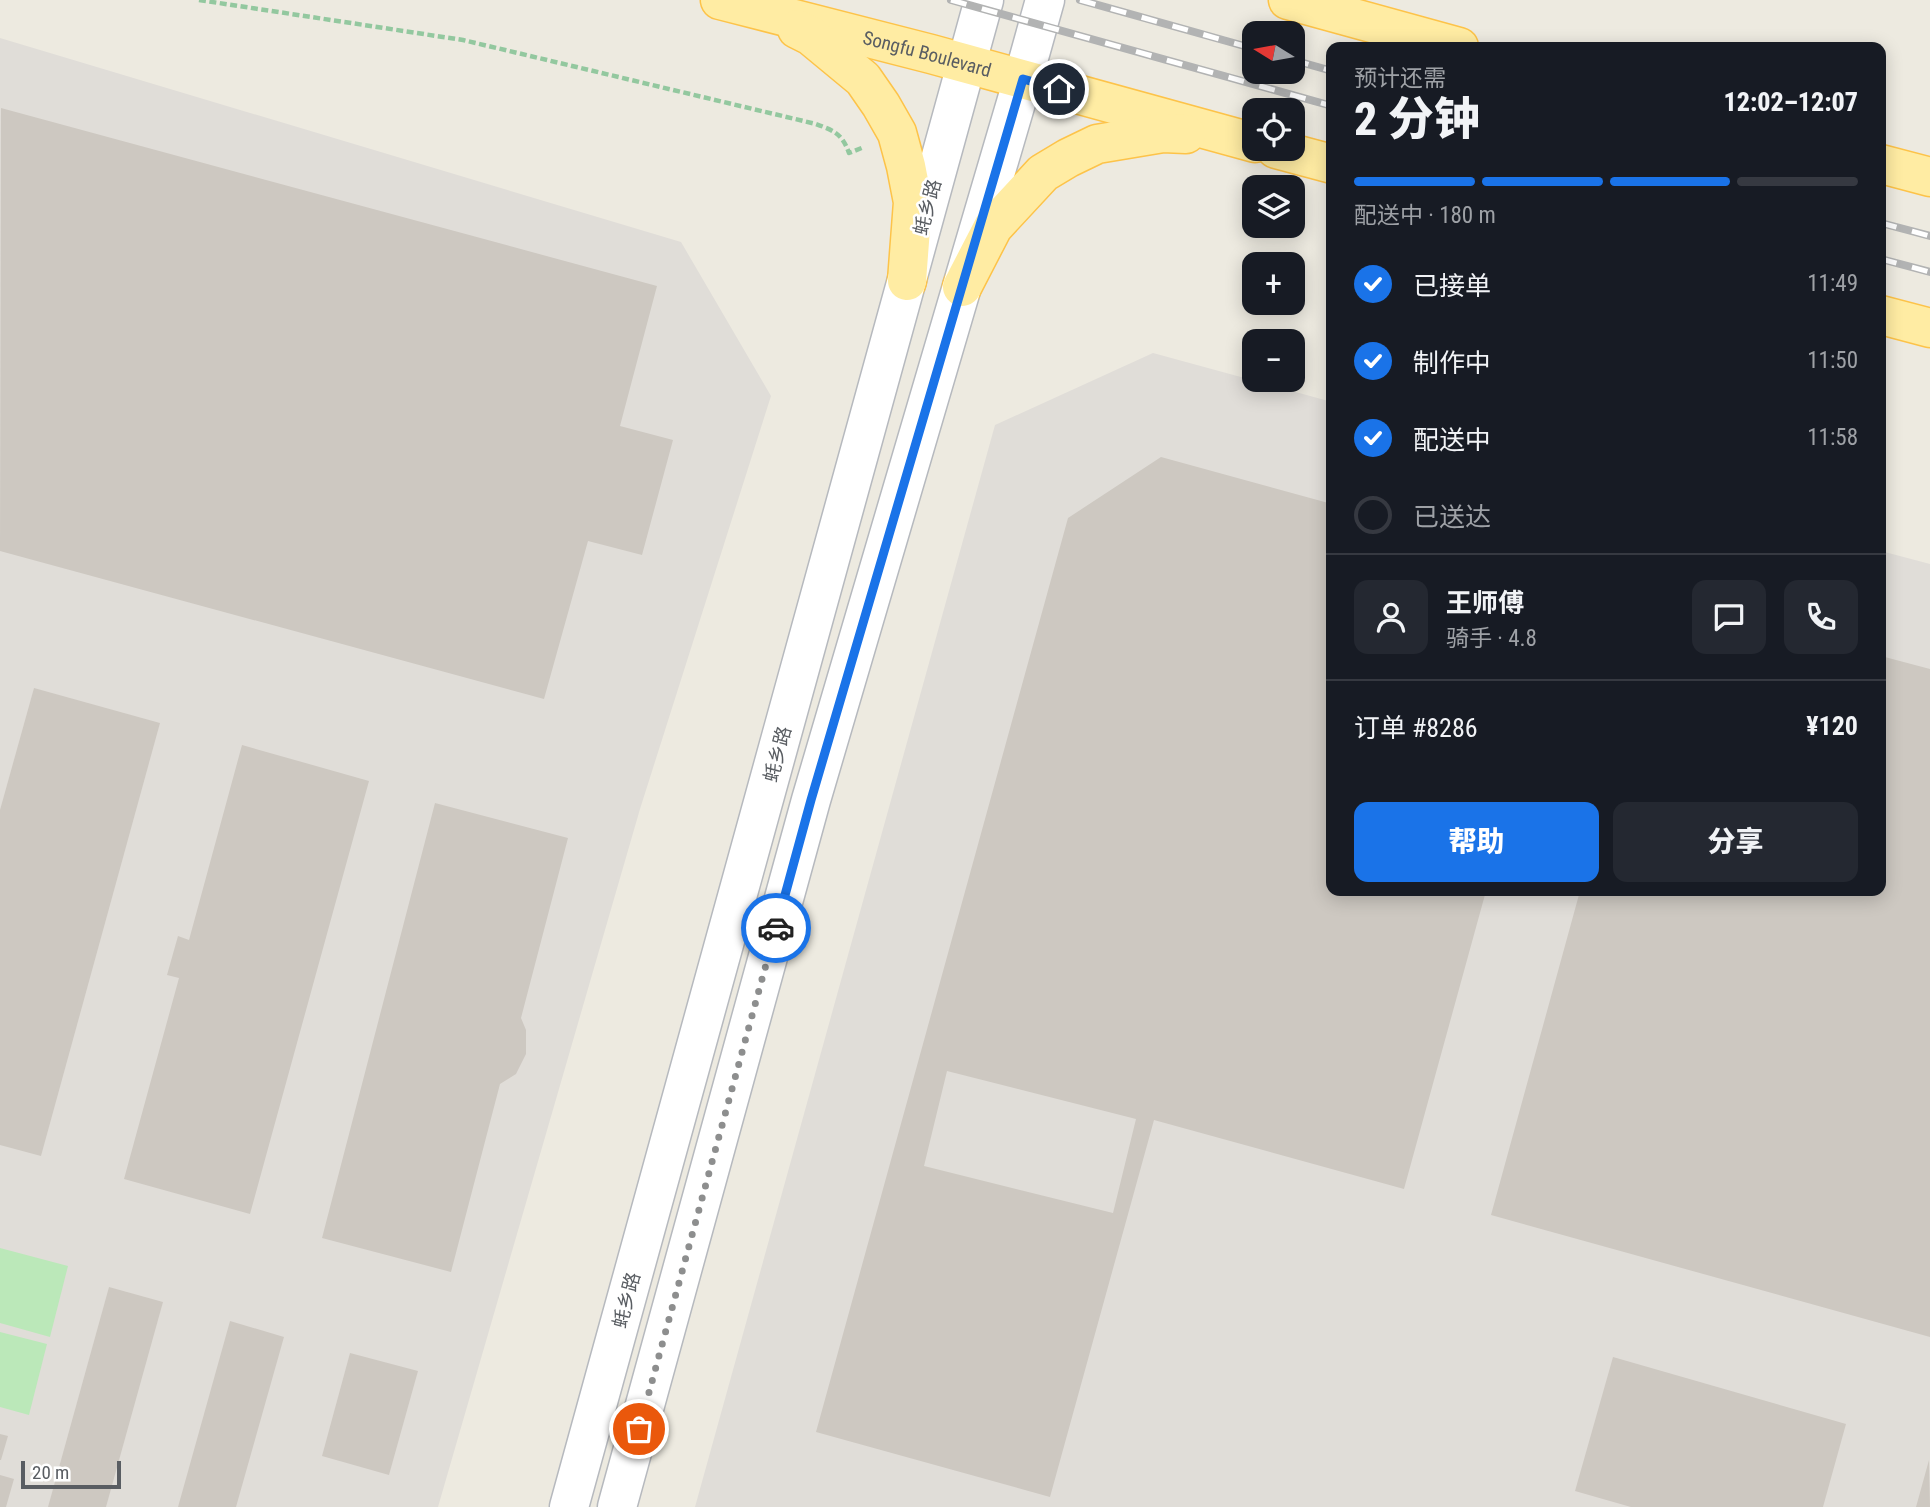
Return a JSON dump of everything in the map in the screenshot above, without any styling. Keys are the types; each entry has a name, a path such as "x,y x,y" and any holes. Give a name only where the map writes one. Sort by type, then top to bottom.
{"main road":[{"path":"1289,0 1441,42"},
{"path":"733,3 811,36 863,79 881,105 897,133 913,202 907,281"},
{"name":"Songfu Boulevard","path":"733,3 1242,139"},
{"path":"962,287 993,227 1044,173 1068,158 1097,145 1163,133 1242,140"},
{"path":"1305,157 1326,162"},
{"path":"1886,165 1930,177"},
{"path":"1886,315 1930,328"}],"street":[{"name":"蚝乡路","path":"569,1507 984,0"},
{"path":"617,1507 811,800 1045,0"}],"path":[{"path":"199,0 488,45 816,124 844,139 849,153 897,133"}],"shaded area":[{"path":"0,38 681,242 771,396 640,809 438,1507 0,1507"},
{"path":"1153,353 1242,377 1242,392 1295,392 1326,400 1326,896 1886,896 1886,552 1930,564 1930,1507 695,1507 995,425"}],"green space":[{"path":"0,1248 68,1266 50,1337 0,1323"},
{"path":"0,1332 47,1344 29,1415 0,1407"}],"building":[{"path":"1,108 657,286 620,426 673,440 642,555 588,541 544,699 0,551"},
{"path":"1161,457 1326,502 1326,896 1485,896 1404,1189 1154,1120 1050,1497 816,1432 1068,518","holes":["947,1071 1136,1119 1113,1213 924,1166"]},
{"path":"1886,657 1930,669 1930,1337 1491,1215 1579,896 1886,896"},
{"path":"34,688 160,723 41,1156 0,1145 0,810"},
{"path":"242,745 369,781 250,1214 124,1179 179,978 167,975 178,936 189,940"},
{"path":"435,803 568,838 521,1018 526,1030 526,1054 516,1074 500,1084 451,1272 322,1238"},
{"path":"109,1287 163,1302 106,1507 48,1507"},
{"path":"230,1321 284,1337 236,1507 178,1507"},
{"path":"350,1353 418,1371 389,1475 322,1456"},
{"path":"1613,1357 1846,1424 1823,1507 1631,1507 1575,1491"},
{"path":"0,1434 8,1436 1,1460 0,1460"},
{"path":"1929,1460 1930,1507 1916,1507"},
{"path":"0,1475 14,1479 6,1507 0,1507"}],"railway":[{"path":"951,0 1326,104"},
{"path":"1080,0 1242,45"},
{"path":"1306,64 1326,69"},
{"path":"1886,224 1930,236"},
{"path":"1886,260 1930,272"}],"way so far":[{"path":"639,1429 776,928"}],"route":[{"path":"776,928 811,800 1023,79 1059,89"}]}
